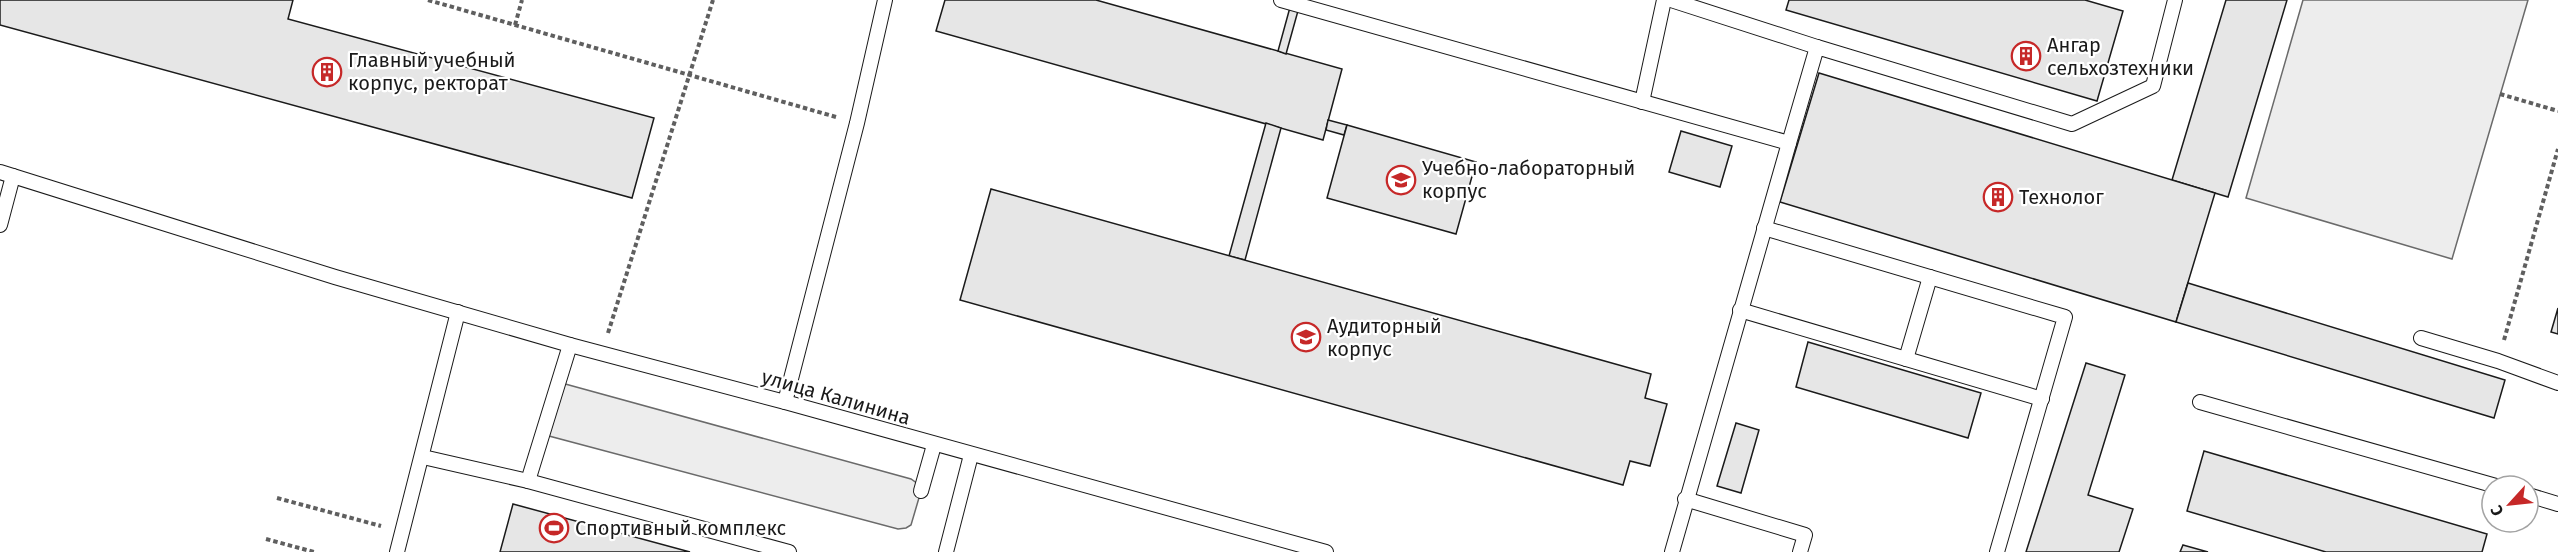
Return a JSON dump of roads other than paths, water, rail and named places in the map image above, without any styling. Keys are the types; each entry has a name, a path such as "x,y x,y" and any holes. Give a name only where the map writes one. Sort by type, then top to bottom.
{"lane":[{"path":"785,402 857,123 885,0"},
{"path":"1281,0 1789,143"},
{"path":"1642,102 1664,0"},
{"path":"1671,0 2072,124 2153,86 2175,0"},
{"path":"1672,552 1685,499 1817,47"},
{"path":"0,225 7,174"},
{"name":"улица Калинина","path":"7,174 335,277 570,345 785,402 1326,552"},
{"path":"1764,228 2065,317 1997,552"},
{"path":"1906,358 1930,277"},
{"path":"1740,310 2042,399"},
{"path":"398,552 458,312"},
{"path":"2421,338 2498,361 2558,383"},
{"path":"528,481 570,345"},
{"path":"2200,402 2480,481"},
{"path":"921,491 934,445"},
{"path":"946,552 971,455"},
{"path":"423,457 528,481 789,552"},
{"path":"1685,499 1806,535 1800,552"},
{"path":"2540,499 2558,504"}],"place":[{"name":"Ангар сельхозтехники","path":"2026,56"},
{"name":"Главный учебный корпус, ректорат","path":"327,72"},
{"name":"Учебно-лабораторный корпус","path":"1401,180"},
{"name":"Технолог","path":"1998,197"},
{"name":"Аудиторный корпус","path":"1306,337"},
{"name":"Спортивный комплекс","path":"554,528"}]}
